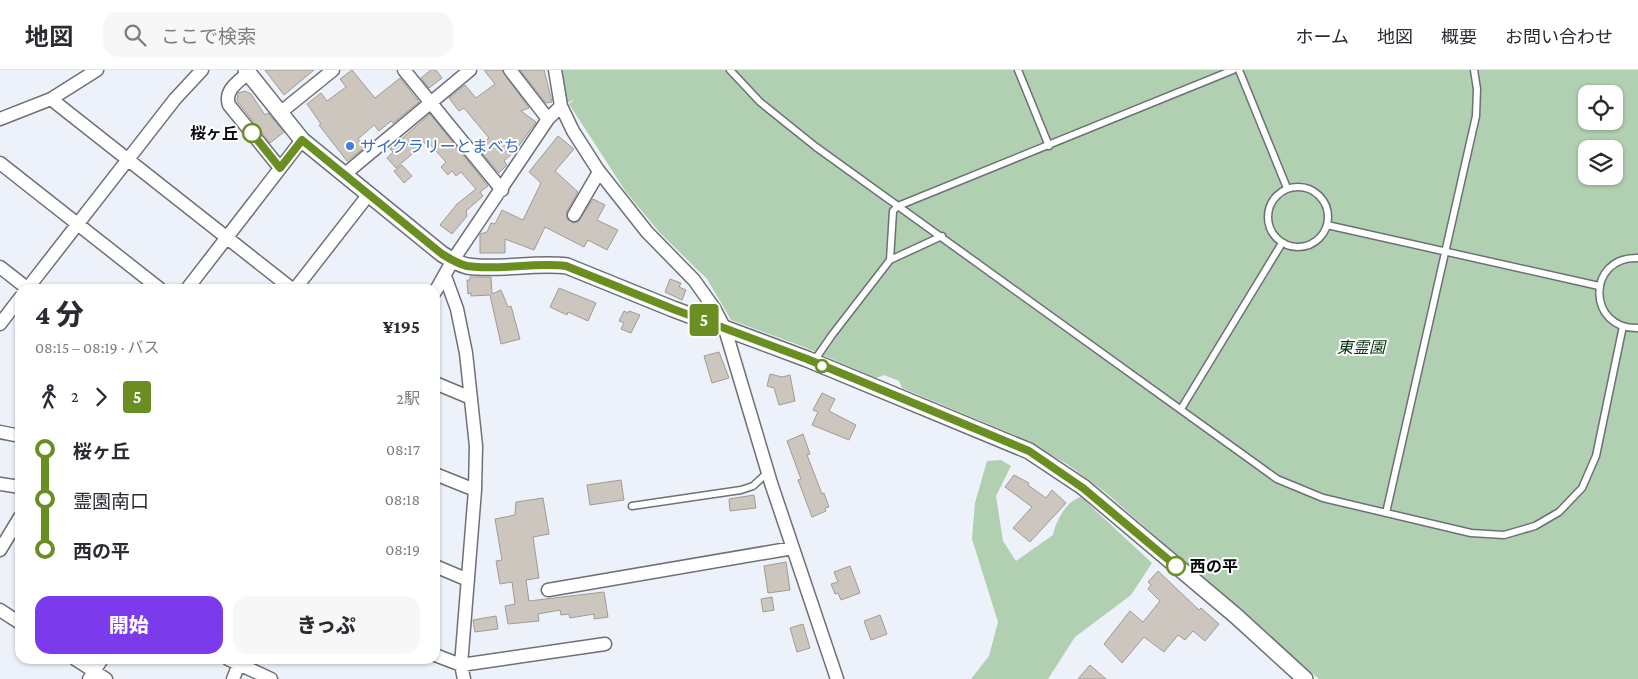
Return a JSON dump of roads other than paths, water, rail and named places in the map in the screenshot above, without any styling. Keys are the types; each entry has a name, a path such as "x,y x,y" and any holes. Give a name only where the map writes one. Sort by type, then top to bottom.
{"street":[{"path":"0,119 51,99 97,70"},
{"path":"31,284 175,99 202,70"},
{"path":"281,112 333,70"},
{"path":"404,70 502,190"},
{"path":"345,174 470,70"},
{"path":"510,70 548,119"},
{"path":"555,70 562,106 573,131 600,172 646,232 694,280 714,308 724,329 768,472 837,679"},
{"path":"280,168 229,105 227,99 229,92 247,71 302,140 442,254 466,266 486,267 541,264 566,266 724,329 814,362 1029,451 1083,488 1236,616 1305,679"},
{"path":"51,99 288,284"},
{"path":"440,284 453,260 502,190 548,119 562,106"},
{"path":"191,284 302,140"},
{"path":"0,163 154,284"},
{"path":"574,215 600,172"},
{"path":"298,284 368,194"},
{"path":"0,267 21,284"},
{"path":"445,276 457,309 471,398 476,446 475,490 461,666 464,679"},
{"path":"0,324 15,304"},
{"path":"440,385 471,398"},
{"path":"0,432 15,435"},
{"path":"440,476 475,490"},
{"path":"0,484 15,486"},
{"path":"0,550 15,528"},
{"path":"548,590 793,548"},
{"path":"440,568 468,580"},
{"path":"0,610 15,620"},
{"path":"440,657 461,666 605,644"},
{"path":"80,664 92,675 106,679"},
{"path":"92,675 99,664"},
{"path":"234,679 236,664"},
{"path":"242,664 271,679"}],"lane":[{"path":"730,70 760,102 816,147 1277,479 1323,498 1471,533 1504,535 1535,526 1559,512 1582,488 1596,456 1623,326"},
{"path":"1018,70 1049,146"},
{"path":"890,260 893,211 898,206 1233,70"},
{"path":"1239,70 1287,188"},
{"path":"1386,513 1476,116 1477,89 1474,70"},
{"path":"1306,187 1319,195 1327,209 1327,225 1319,238 1313,243 1298,247 1282,243 1271,232 1267,216 1271,201 1276,195 1287,188 1306,187"},
{"path":"1327,225 1600,286"},
{"path":"814,362 832,335 890,260 942,236"},
{"path":"1181,409 1282,243"},
{"path":"1638,258 1628,258 1613,264 1602,278 1600,286 1600,303 1604,311 1615,323 1638,328"},
{"path":"632,506 741,490 753,486 768,472"}],"place":[{"name":"桜ヶ丘","path":"252,133"},
{"name":"サイクラリーとまべち","path":"350,146"},
{"name":"西の平","path":"1176,566"}],"park label":[{"name":"東霊園","path":"1361,347"}]}
